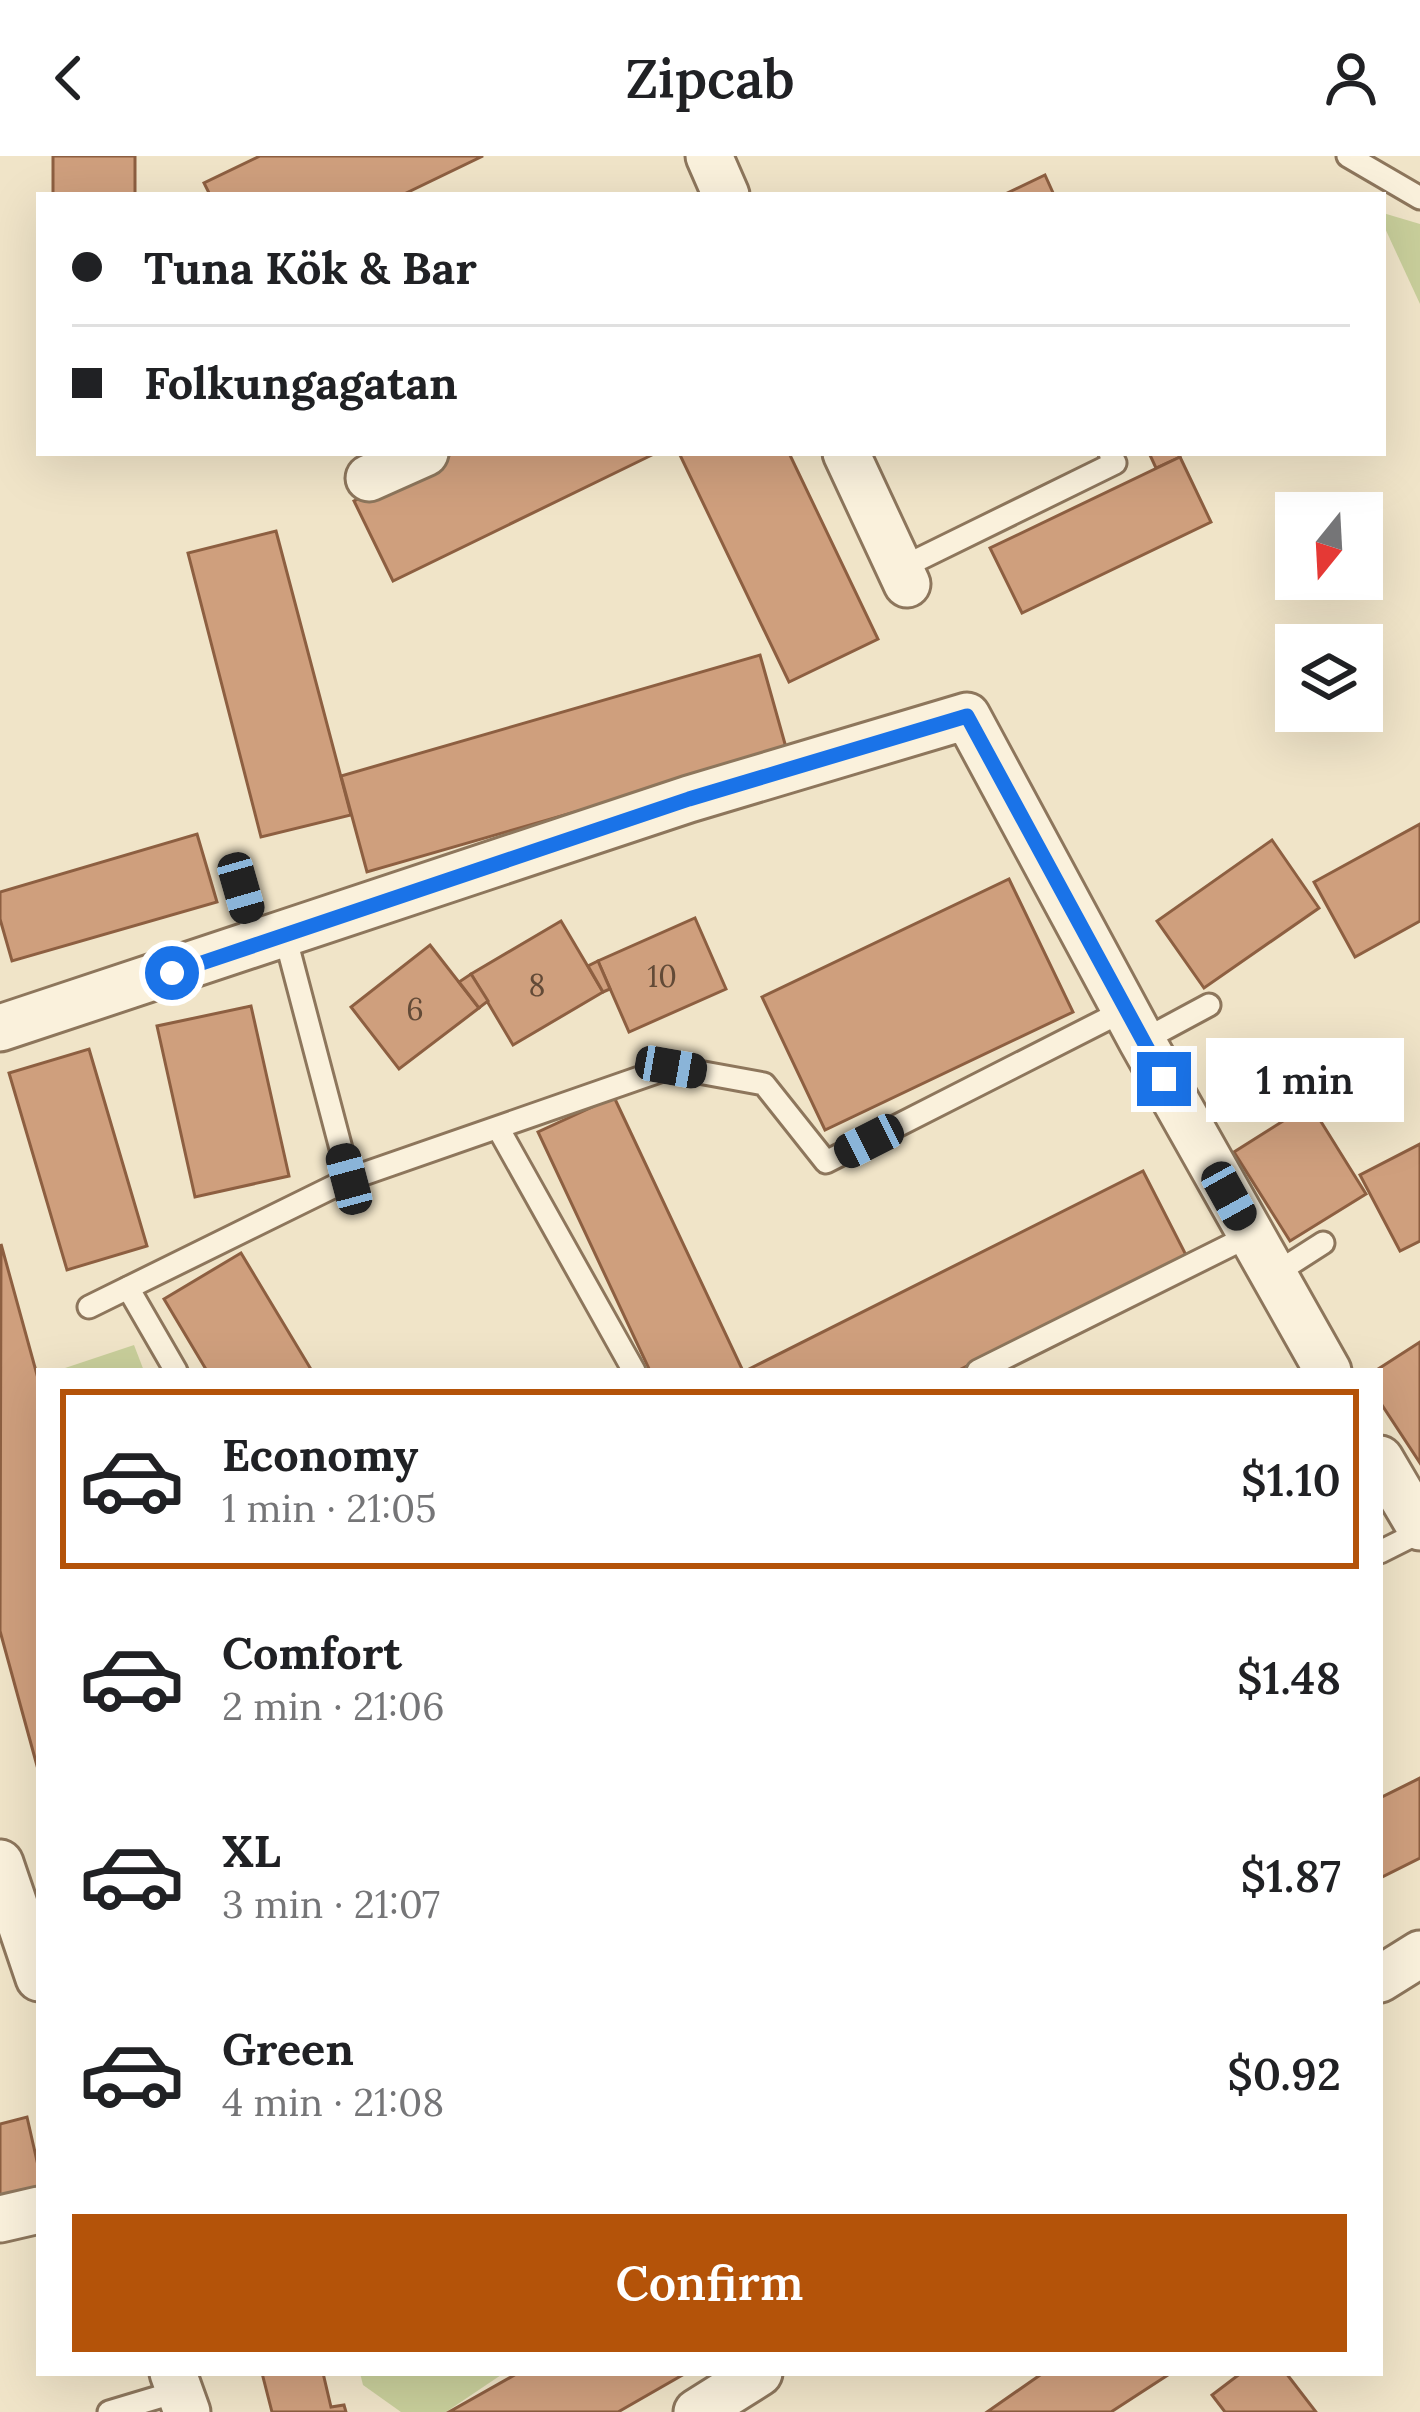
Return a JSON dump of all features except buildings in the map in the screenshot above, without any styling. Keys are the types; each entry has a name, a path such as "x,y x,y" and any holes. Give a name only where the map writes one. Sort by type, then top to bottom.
{"street":[{"path":"709,156 725,192"},
{"path":"369,478 417,456"},
{"path":"847,456 903,576"},
{"path":"0,1028 689,799 967,716 1326,1368"},
{"path":"1383,1464 1420,1529"},
{"path":"0,1865 36,1969"},
{"path":"1383,1977 1420,1954"},
{"path":"0,2219 36,2211"},
{"path":"697,2412 754,2376"}],"lane":[{"path":"1348,156 1420,198"},
{"path":"903,576 1115,464 1111,456"},
{"path":"241,888 271,940 349,1179"},
{"path":"89,1307 349,1179 671,1067 764,1084 826,1162 1134,1026 1209,1005"},
{"path":"498,1128 632,1368"},
{"path":"985,1368 1251,1235"},
{"path":"1274,1275 1323,1243"},
{"path":"128,1288 174,1368"},
{"path":"1383,1550 1420,1529"},
{"path":"109,2412 180,2392"}],"green space":[{"path":"1386,214 1420,224 1420,304 1386,230"},
{"path":"134,1345 143,1368 65,1368"},
{"path":"361,2376 500,2376 446,2412 401,2412 363,2385"}],"route":[{"path":"172,973 689,799 967,716 1164,1079"}]}
